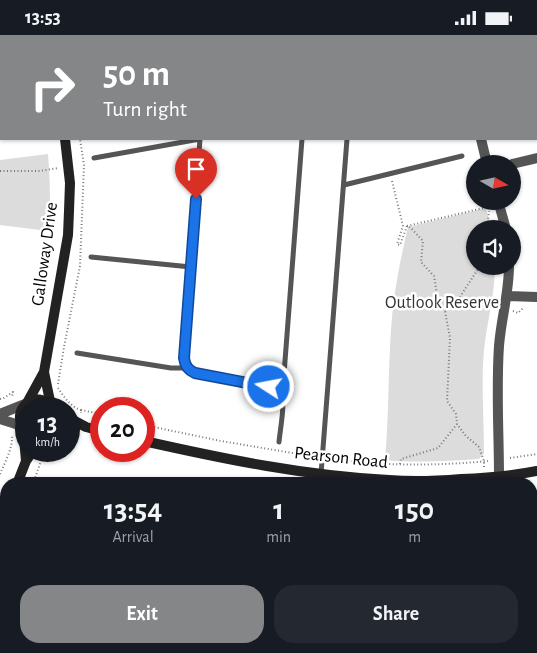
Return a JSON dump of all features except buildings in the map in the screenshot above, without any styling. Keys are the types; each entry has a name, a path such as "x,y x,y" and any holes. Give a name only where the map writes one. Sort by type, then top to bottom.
{"street":[{"name":"Galloway Drive","path":"29,397 44,372 68,235 69,167 65,140"},
{"path":"481,140 484,155"},
{"path":"521,162 537,158"},
{"path":"499,477 497,379 499,344 508,275"},
{"path":"507,296 537,297"},
{"name":"Galloway Drive","path":"44,372 50,397"},
{"path":"0,414 15,408"},
{"path":"0,419 15,424"},
{"name":"Pearson Road","path":"155,443 262,465 346,477"},
{"path":"20,477 26,462"},
{"name":"Pearson Road","path":"499,477 537,471"}],"lane":[{"path":"94,158 194,140"},
{"path":"186,368 184,358 200,140"},
{"path":"77,353 171,368 186,368 195,373 269,387 277,386 283,380 285,368 302,140"},
{"path":"321,474 347,140"},
{"path":"344,185 462,156"},
{"path":"91,257 191,267"},
{"path":"279,442 284,401 280,383"}],"path":[{"path":"80,140 84,165 80,266 57,387 76,408 90,412"},
{"path":"0,171 39,171 69,167"},
{"path":"388,174 392,181 403,226 397,244 400,245 406,226"},
{"path":"406,226 475,210"},
{"path":"489,220 490,213"},
{"path":"155,427 221,441 342,461 432,464 484,461 479,447 465,435 457,424 456,414 447,401 450,339 445,311 438,301 434,276 421,262 424,241 411,228 406,226"},
{"path":"454,306 474,275"},
{"path":"445,311 480,297 494,304"},
{"path":"80,415 81,410"},
{"path":"0,474 12,442 12,422"},
{"path":"400,464 400,459 438,448 457,424"},
{"path":"511,458 537,454"},
{"path":"35,477 41,462"}],"green space":[{"path":"48,154 50,212 48,231 0,225 0,160"},
{"name":"Outlook Reserve","path":"478,210 486,210 489,220 466,220 466,275 495,275 483,363 484,453 479,459 420,462 385,460 392,317 397,278 408,227"}],"route":[{"path":"196,199 184,358 186,368 195,373 269,387"}]}
